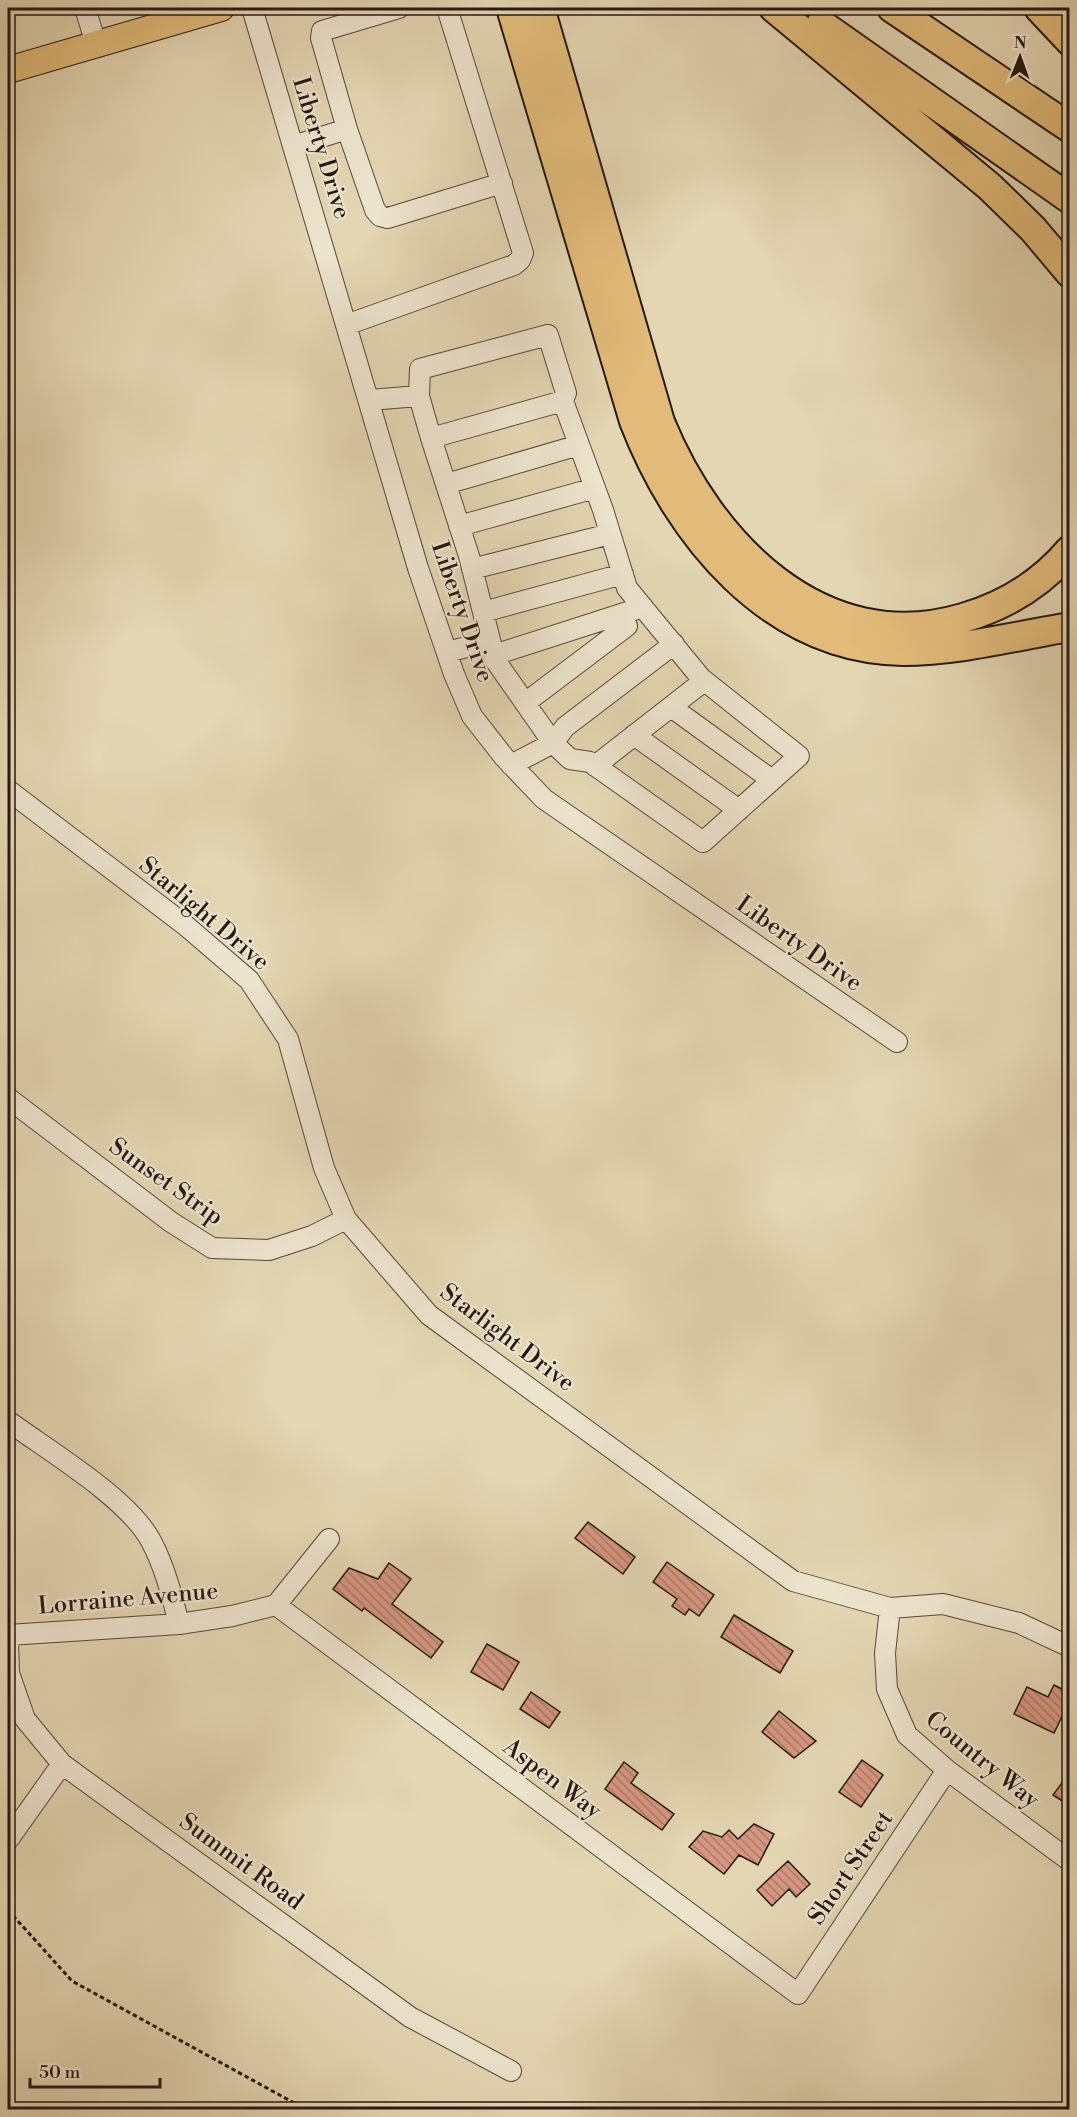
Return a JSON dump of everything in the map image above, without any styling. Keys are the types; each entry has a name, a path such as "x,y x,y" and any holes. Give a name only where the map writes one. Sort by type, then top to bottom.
{"highway":[{"path":"511,8 631,411 662,483 710,553 752,593 787,617 830,638 869,648 903,651 937,649 1070,627"},
{"path":"540,8 660,422 674,454 699,498 746,556 781,586 824,609 865,622 910,626 956,621 1001,604 1041,579 1070,550"},
{"path":"774,8 990,187 1034,229 1070,273"},
{"path":"796,8 947,110 1070,199"},
{"path":"892,8 1070,128"},
{"path":"1039,8 1070,41"}],"main road":[{"path":"8,70 220,8"}],"street":[{"path":"85,8 96,44"},
{"name":"Liberty Drive","path":"252,8 346,325 447,652 472,716 511,765 544,799 897,1042"},
{"path":"399,8 322,31 321,38 347,129 375,210 380,216 388,218 502,183"},
{"path":"346,325 520,260 523,247 447,8"},
{"path":"293,146 347,129"},
{"path":"548,335 566,393 563,401 595,488 627,588 704,681 799,756 703,842 595,766 570,759 553,743 525,703 492,648 472,569 420,396 420,369 548,335"},
{"path":"369,400 420,396"},
{"path":"431,438 563,401"},
{"path":"446,484 579,445"},
{"path":"459,526 595,488"},
{"path":"472,569 610,534"},
{"path":"483,612 623,574"},
{"path":"447,652 492,648 643,608"},
{"path":"525,703 627,626 620,615"},
{"path":"511,765 553,743 565,727 674,644"},
{"path":"595,766 704,681"},
{"path":"671,707 771,780"},
{"path":"634,735 739,810"},
{"name":"Starlight Drive","path":"8,790 185,925 249,980 288,1039 324,1168 346,1219 429,1315 793,1581 890,1608 943,1604 1019,1623 1070,1647"},
{"name":"Sunset Strip","path":"8,1098 171,1222 212,1248 269,1250 312,1236 346,1219"},
{"path":"8,1421 112,1496 151,1540 168,1581 179,1624"},
{"path":"276,1605 329,1539"},
{"name":"Lorraine Avenue","path":"8,1637 179,1624 232,1616 276,1605"},
{"name":"Aspen Way","path":"276,1605 798,1994"},
{"name":"Country Way","path":"890,1608 885,1653 887,1689 907,1735 947,1770 1070,1861"},
{"name":"Summit Road","path":"8,1637 9,1673 26,1719 62,1764 410,2017 511,2071"},
{"path":"8,1840 62,1764"},
{"name":"Short Street","path":"798,1994 947,1770"}],"path":[{"path":"8,1910 72,1981 307,2109"}],"building":[{"path":"588,1522 635,1557 623,1574 575,1538"},
{"path":"667,1562 714,1595 699,1616 689,1609 685,1615 672,1606 677,1599 653,1582"},
{"path":"389,1563 411,1579 392,1604 443,1642 431,1658 364,1608 362,1611 333,1589 349,1568 378,1579"},
{"path":"734,1615 793,1651 780,1673 721,1637"},
{"path":"487,1644 519,1662 503,1690 471,1672"},
{"path":"1054,1685 1070,1693 1070,1700 1054,1733 1014,1714 1027,1687 1048,1697"},
{"path":"531,1692 560,1712 549,1728 520,1709"},
{"path":"779,1711 816,1741 794,1758 762,1732"},
{"path":"862,1760 883,1775 861,1807 839,1792"},
{"path":"624,1762 638,1773 631,1783 674,1814 662,1830 605,1789"},
{"path":"1070,1772 1070,1806 1053,1795"},
{"path":"754,1824 774,1834 758,1865 739,1855 724,1874 689,1847 703,1831 722,1837 729,1830 738,1839"},
{"path":"788,1861 810,1884 796,1897 789,1889 772,1906 757,1890"}]}
